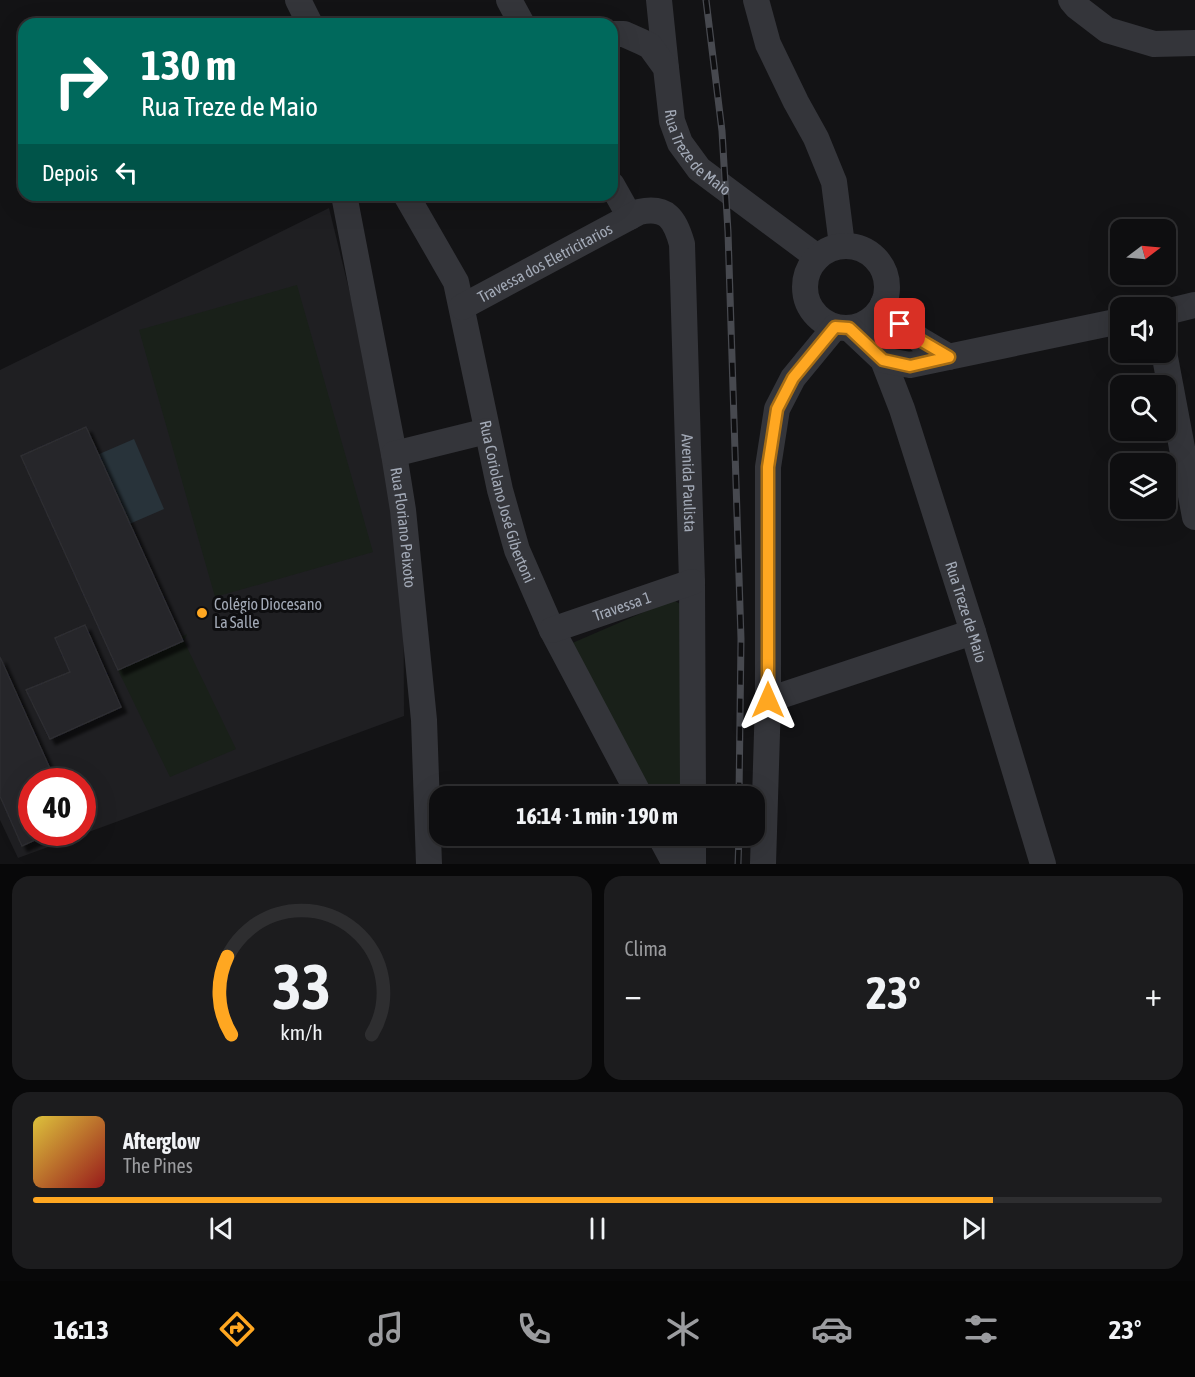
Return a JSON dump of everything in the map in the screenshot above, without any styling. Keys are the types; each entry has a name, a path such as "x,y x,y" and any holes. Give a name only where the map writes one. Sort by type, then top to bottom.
{"street":[{"path":"298,0 307,18"},
{"path":"509,0 519,18"},
{"path":"659,0 666,68"},
{"path":"756,0 768,44 816,138 834,182 842,245"},
{"path":"1071,0 1107,30 1154,44 1195,42"},
{"path":"618,34 624,34 650,46 666,68"},
{"name":"Rua Treze de Maio","path":"666,68 672,122 680,143 699,169 817,258"},
{"path":"618,196 630,217"},
{"name":"Rua Floriano Peixoto","path":"345,201 403,510 424,720 429,864"},
{"name":"Rua Coriolano José Gibertoni","path":"409,201 456,282 500,490 517,550 552,630 635,786"},
{"name":"Avenida Paulista","path":"630,217 651,209 663,211 672,220 682,244 692,582 693,786"},
{"name":"Travessa dos Eletricitarios","path":"462,307 630,217"},
{"path":"842,245 856,247 869,253 879,263 885,276 887,290 883,304 875,316 863,324 842,327 822,321 812,310 806,297 805,283 808,269 817,258 828,249 842,245"},
{"path":"883,304 900,324 920,340 949,357"},
{"path":"1176,310 1195,305"},
{"path":"883,360 910,366 1110,323"},
{"path":"763,864 768,700 768,467 777,409 793,378 842,327"},
{"name":"Rua Treze de Maio","path":"842,327 883,360 902,409 973,632 1043,864"},
{"path":"1166,363 1195,517"},
{"path":"394,454 487,431"},
{"name":"Travessa 1","path":"552,630 692,582"},
{"path":"768,700 973,632"},
{"path":"665,846 675,864"},
{"path":"693,846 693,864"}],"shaded area":[{"name":"Colégio Diocesano La Salle","path":"329,208 403,510 404,716 96,829 96,768 18,768 18,846 51,846 18,858 0,820 0,370"},
{"path":"297,285 373,552 215,597 139,330"},
{"path":"134,439 164,509 127,525 97,455"},
{"path":"675,601 680,604 685,786 645,786 570,644 665,603"},
{"path":"187,634 184,641 236,749 170,777 118,670"}],"building":[{"path":"86,427 183,641 118,670 21,456"},
{"path":"85,625 121,707 50,739 26,690 70,672 55,638"},
{"path":"0,657 50,768 18,768 18,837 0,796"}],"railway":[{"path":"706,0 722,131 728,232 741,639 739,786"},
{"path":"738,864 739,846"}],"place":[{"name":"Colégio Diocesano La Salle","path":"202,613"}],"route":[{"path":"768,700 768,467 777,409 793,378 835,327 849,328 883,360 895,364 910,366 949,357 920,340 900,324"}]}
